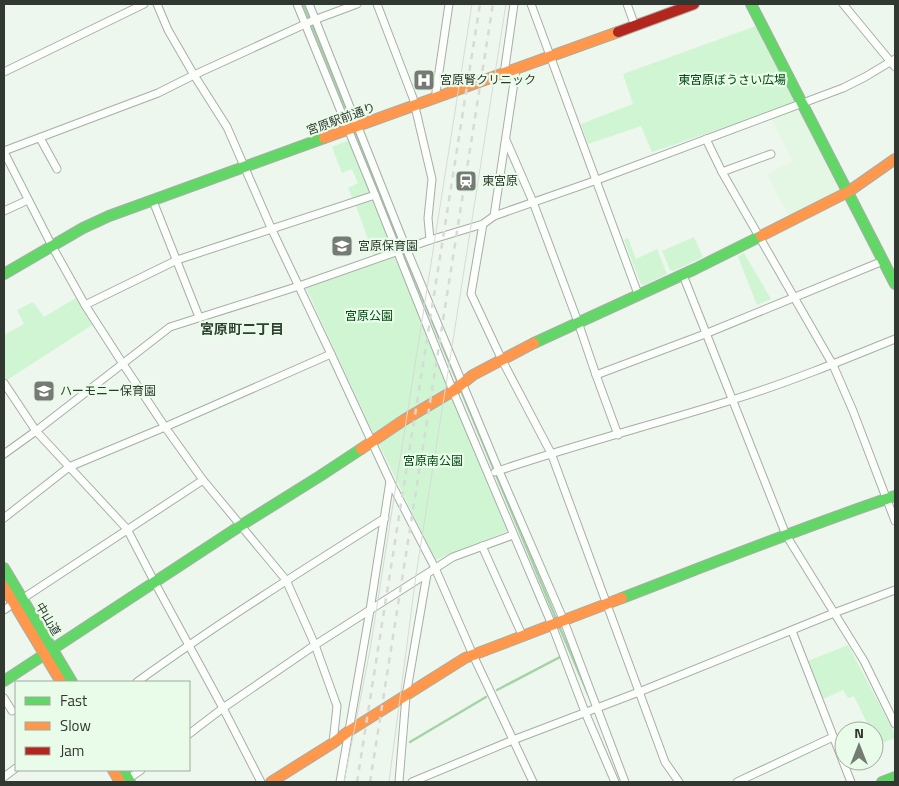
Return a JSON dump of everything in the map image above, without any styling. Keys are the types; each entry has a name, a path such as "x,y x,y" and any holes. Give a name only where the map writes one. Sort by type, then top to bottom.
{"main road":[{"name":"宮原駅前通り","path":"4,274 95,222 694,4"},
{"path":"751,4 895,284"},
{"path":"4,681 473,375 532,344 683,275 760,237 848,192 894,162"},
{"path":"271,782 465,658 786,535 891,497"},
{"name":"中山道","path":"4,568 18,601 48,652 71,681"},
{"name":"中山道","path":"4,587 18,601"},
{"name":"中山道","path":"48,652 60,681"},
{"path":"114,771 125,778"},
{"path":"882,782 895,777"}],"street":[{"path":"4,72 144,4"},
{"path":"157,4 168,30 227,127 272,230 390,481 435,568 473,655 533,782"},
{"path":"297,4 406,248 513,535 557,624 592,709 615,782"},
{"path":"309,4 375,195 458,386 498,471 557,624 625,782"},
{"path":"333,743 337,706 315,645 286,580 202,480 123,364 85,305 52,246 4,152 158,93 305,24 357,4"},
{"path":"377,4 415,106 432,179 428,218 430,240"},
{"path":"435,99 449,4"},
{"path":"504,74 514,4"},
{"path":"531,4 638,294"},
{"path":"627,4 636,26"},
{"path":"4,454 170,327 299,286 406,248 482,224 494,216 597,180 843,88 894,62 843,4"},
{"path":"494,216 516,70"},
{"path":"40,138 58,169"},
{"path":"706,139 722,172 833,365 891,497 895,521"},
{"path":"506,140 533,202 618,435"},
{"path":"722,172 770,154"},
{"path":"85,305 177,260 375,195"},
{"path":"4,211 28,200"},
{"path":"153,201 198,317"},
{"path":"482,224 471,294 550,454 665,762 679,782"},
{"path":"596,375 706,334 883,261"},
{"path":"683,275 786,535 865,662 895,724"},
{"path":"489,474 733,400 833,365 895,339"},
{"path":"4,518 69,467 331,354"},
{"path":"4,383 36,431 127,529 223,708 260,782"},
{"path":"4,610 202,480"},
{"path":"340,782 390,481"},
{"path":"138,681 189,644 385,518"},
{"path":"190,733 223,708 315,645 435,568 453,557 513,535"},
{"path":"482,546 523,636"},
{"path":"399,782 406,696 426,574"},
{"path":"412,782 513,740 895,590"},
{"path":"792,631 851,782"},
{"path":"4,698 12,711"},
{"path":"737,782 833,737"},
{"path":"4,777 15,769"},
{"path":"125,778 138,771"}],"shaded area":[{"path":"800,109 841,189 839,192 789,216 767,174 793,161 772,119"}],"green space":[{"name":"東宮原ぼうさい広場","path":"756,26 797,103 652,152 641,126 588,144 581,124 633,104 623,74"},
{"path":"349,140 370,192 369,196 354,202 348,188 358,183 352,169 342,173 332,147"},
{"path":"371,201 375,202 393,247 391,250 374,256 356,206"},
{"path":"694,237 703,257 674,271 670,270 662,251"},
{"path":"628,238 636,259 657,249 667,274 644,285 641,284 624,240"},
{"path":"744,253 771,299 757,305 738,257"},
{"name":"宮原公園","path":"395,257 448,386 373,433 306,288"},
{"path":"76,298 92,325 7,380 4,375 4,335 24,324 17,310 33,302 44,317"},
{"name":"宮原南公園","path":"451,396 508,531 435,560 378,442"},
{"path":"848,645 895,734 895,738 884,742 884,721 866,721 854,696 848,698 843,690 823,699 808,661"}],"waterway":[{"path":"303,4 353,126"},
{"path":"355,131 458,383"},
{"path":"460,388 557,621"},
{"path":"559,626 588,694"},
{"path":"497,690 562,656"},
{"path":"410,742 486,697"}],"tram line":[{"path":"344,782 370,650 472,4"},
{"path":"389,782 416,575 506,4"}],"railway":[{"path":"357,782 480,4"},
{"path":"370,782 493,4"}],"traffic: fast":[{"path":"751,4 895,284"},
{"path":"4,274 83,228 109,216 324,138"},
{"path":"534,343 695,269 761,236"},
{"path":"4,681 361,449"},
{"path":"622,598 895,496"},
{"path":"4,568 71,681"},
{"path":"124,771 130,782"},
{"path":"882,782 895,777"}],"traffic: slow":[{"path":"324,138 618,32"},
{"path":"761,236 848,192 895,159"},
{"path":"361,449 404,420 453,391 473,375 534,343"},
{"path":"4,587 60,681"},
{"path":"271,782 465,658 622,598"},
{"path":"114,771 120,782"}],"traffic: jam":[{"path":"618,32 694,4"}],"place":[{"name":"宮原腎クリニック","path":"424,80"},
{"name":"東宮原","path":"466,181"},
{"name":"宮原保育園","path":"342,246"},
{"name":"ハーモニー保育園","path":"44,391"}],"district":[{"name":"宮原町二丁目","path":"242,329"}]}
